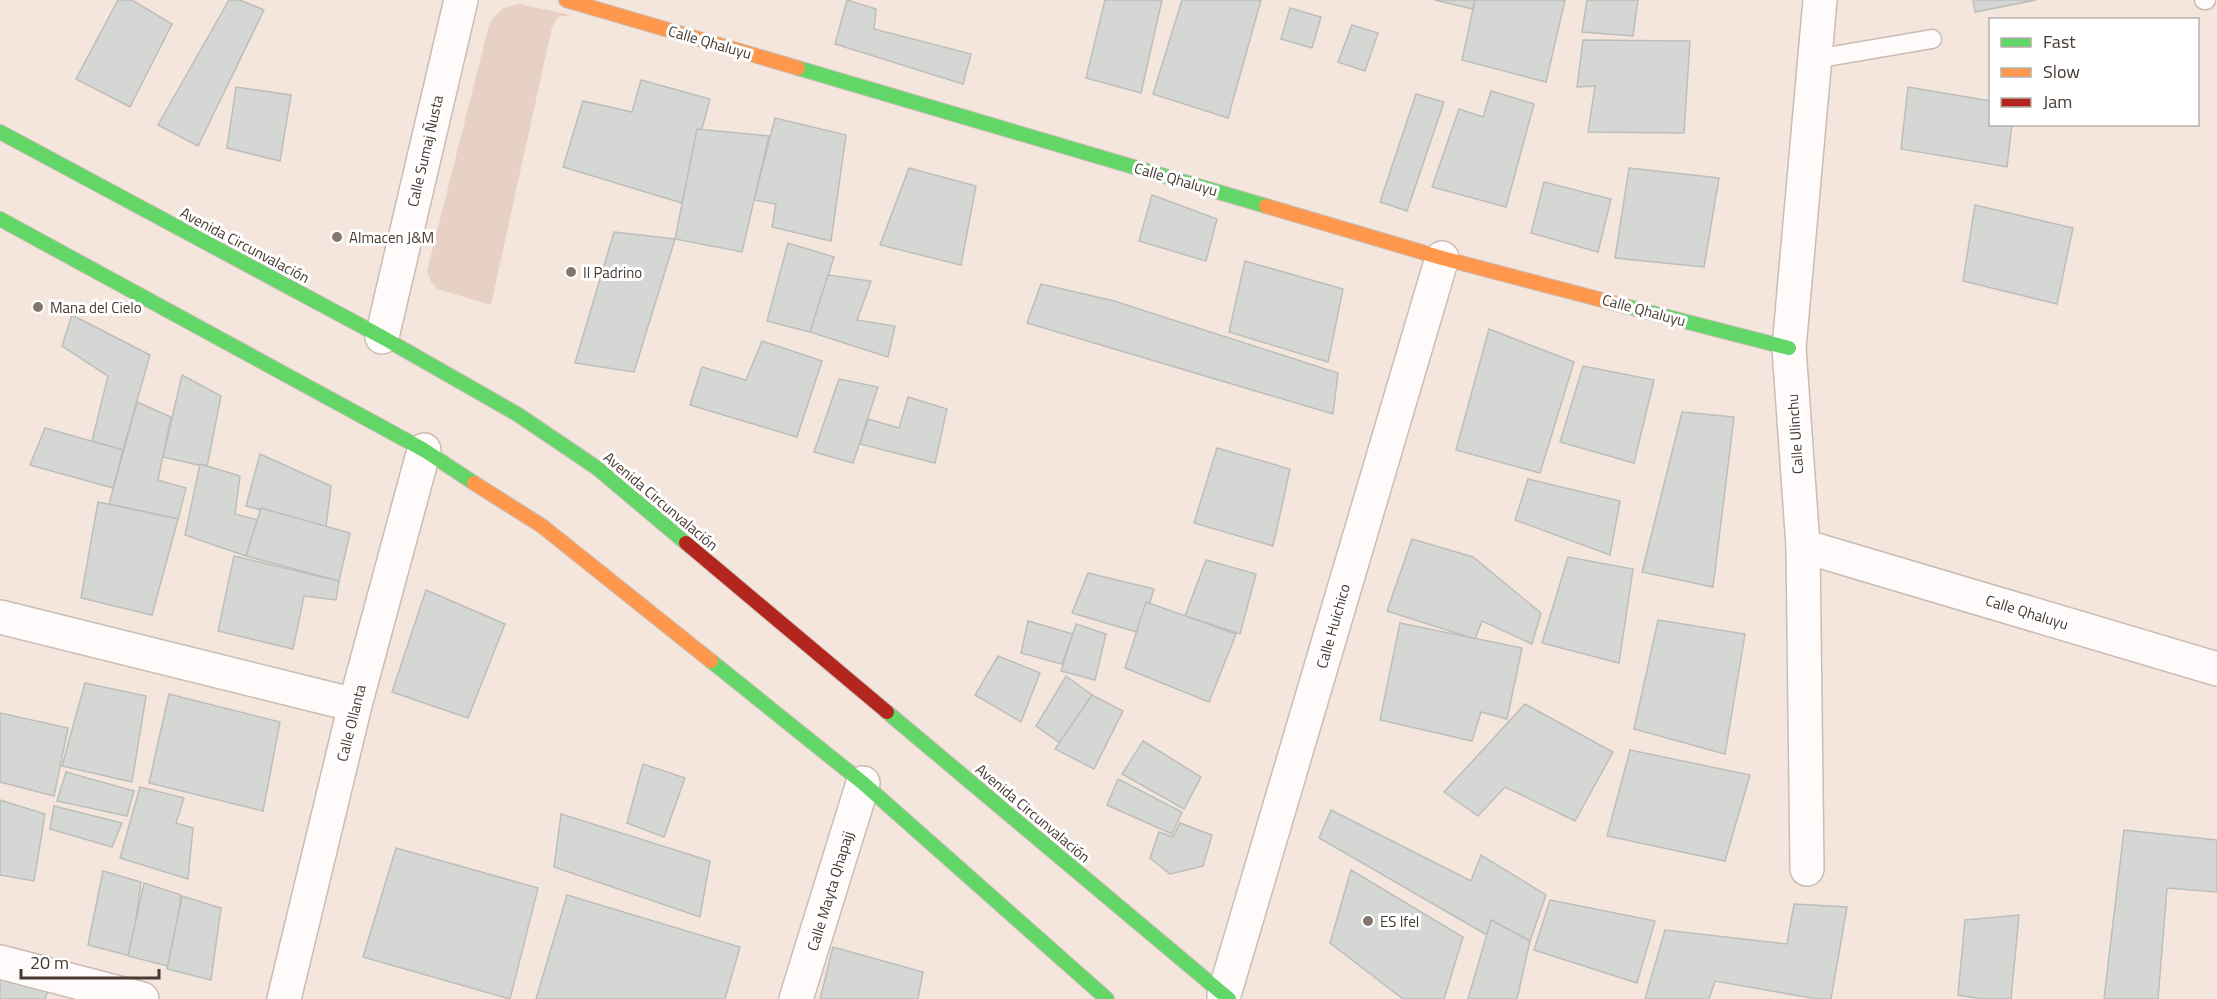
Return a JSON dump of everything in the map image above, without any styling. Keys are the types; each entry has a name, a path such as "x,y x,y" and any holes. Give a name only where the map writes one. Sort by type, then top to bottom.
{"main road":[{"name":"Calle Qhaluyu","path":"566,0 1442,258 1789,348"},
{"name":"Avenida Circunvalación","path":"0,132 382,337 517,414 597,468 1225,998"},
{"path":"0,219 424,450 542,526 863,783 1107,999"}],"street":[{"name":"Calle Sumaj Ñusta","path":"382,337 460,0"},
{"name":"Calle Ulinchu","path":"1807,869 1803,546 1789,348 1820,0"},
{"name":"Calle Huichico","path":"1225,998 1442,258"},
{"name":"Calle Ollanta","path":"284,999 355,705 424,450"},
{"name":"Calle Qhaluyu","path":"1803,546 2217,669"},
{"path":"0,617 355,705"},
{"name":"Calle Mayta Qhapajj","path":"796,999 863,783"},
{"path":"0,962 141,999"}],"lane":[{"path":"1815,59 1932,39"}],"shaded area":[{"path":"519,4 571,15 558,17 552,27 491,305 437,289 431,282 427,271 489,25 501,10"}],"building":[{"path":"118,0 132,0 172,24 130,107 76,79"},
{"path":"229,0 240,0 264,10 198,146 158,125"},
{"path":"847,0 876,9 874,29 971,54 963,84 835,44"},
{"path":"1105,0 1162,0 1141,93 1086,78"},
{"path":"1182,0 1261,0 1228,118 1153,94"},
{"path":"1434,0 1475,0 1473,9"},
{"path":"1475,0 1565,0 1546,82 1462,60"},
{"path":"1587,0 1638,0 1633,36 1582,32"},
{"path":"1973,0 2036,0 1975,12"},
{"path":"1290,8 1321,17 1312,48 1281,39"},
{"path":"1352,25 1378,33 1365,71 1338,62"},
{"path":"1583,40 1690,41 1684,133 1588,132 1595,86 1577,87"},
{"path":"641,80 710,99 682,203 563,167 583,101 632,112"},
{"path":"236,87 291,95 280,161 227,148"},
{"path":"1908,87 1989,101 1989,126 2012,126 2007,167 1901,149"},
{"path":"1491,91 1534,104 1506,207 1432,187 1459,109 1483,117"},
{"path":"1416,94 1444,102 1407,211 1380,202"},
{"path":"775,118 846,135 831,241 772,227 776,204 754,200"},
{"path":"697,129 769,136 742,252 675,239"},
{"path":"909,168 976,186 961,265 880,245"},
{"path":"1629,168 1719,178 1704,267 1615,258"},
{"path":"1544,182 1611,199 1598,252 1531,233"},
{"path":"1152,195 1217,219 1206,261 1139,241"},
{"path":"1975,205 2073,228 2057,304 1963,281"},
{"path":"614,232 675,239 634,372 575,363"},
{"path":"788,243 834,257 810,332 767,321"},
{"path":"1245,261 1343,289 1328,362 1229,332"},
{"path":"828,275 871,281 857,320 895,326 888,357 810,332"},
{"path":"1041,284 1114,301 1338,373 1333,414 1027,323"},
{"path":"72,315 150,355 123,450 92,441 108,376 62,346"},
{"path":"1489,329 1574,362 1540,473 1456,450"},
{"path":"762,341 822,361 797,437 690,405 702,367 746,380"},
{"path":"1583,366 1654,380 1634,463 1560,442"},
{"path":"182,375 221,396 207,467 163,457"},
{"path":"839,379 878,387 853,463 814,452"},
{"path":"908,397 947,409 935,463 860,444 868,419 899,428"},
{"path":"137,402 171,417 158,480 186,488 178,519 109,504"},
{"path":"1682,412 1734,417 1713,587 1642,572"},
{"path":"45,428 123,450 113,488 30,465"},
{"path":"1217,448 1290,469 1273,546 1194,523"},
{"path":"260,454 331,486 326,527 246,506"},
{"path":"200,464 240,476 235,514 258,520 246,556 185,535"},
{"path":"1528,479 1620,501 1610,555 1515,520"},
{"path":"98,502 178,519 152,615 81,598"},
{"path":"261,508 350,533 339,581 246,556"},
{"path":"1412,539 1473,557 1541,613 1532,644 1482,621 1475,639 1387,611"},
{"path":"234,556 339,581 336,600 304,596 293,649 218,631"},
{"path":"1568,557 1633,569 1619,663 1542,643"},
{"path":"1206,560 1256,574 1240,634 1185,616"},
{"path":"1088,573 1154,589 1140,633 1072,613"},
{"path":"426,590 505,624 468,718 392,692"},
{"path":"1146,602 1236,634 1209,702 1125,668"},
{"path":"1658,620 1745,634 1725,754 1634,729"},
{"path":"1028,621 1073,634 1062,664 1021,653"},
{"path":"1400,623 1522,648 1507,719 1481,712 1472,741 1380,720"},
{"path":"1076,624 1106,634 1095,680 1061,671"},
{"path":"998,656 1040,673 1021,722 975,695"},
{"path":"1066,676 1092,695 1060,743 1036,726"},
{"path":"85,683 146,696 132,782 62,766"},
{"path":"169,694 280,722 263,811 149,783"},
{"path":"1092,695 1123,711 1094,769 1055,749"},
{"path":"1525,704 1613,752 1575,821 1505,787 1478,816 1444,792"},
{"path":"0,713 68,728 54,796 0,782"},
{"path":"1143,741 1201,777 1184,809 1122,774"},
{"path":"1630,750 1750,775 1725,861 1607,836"},
{"path":"643,764 685,778 664,837 627,823"},
{"path":"66,772 134,791 127,816 57,801"},
{"path":"1118,779 1182,812 1172,834 1107,805"},
{"path":"140,787 184,798 176,823 193,828 188,879 120,858"},
{"path":"0,800 45,814 34,881 0,875"},
{"path":"54,806 122,823 112,847 50,829"},
{"path":"1331,810 1471,881 1481,855 1546,895 1530,941 1491,920 1487,935 1319,838"},
{"path":"561,814 710,861 700,917 554,867"},
{"path":"1180,823 1212,835 1203,866 1170,874 1150,858 1159,832 1173,837"},
{"path":"2124,830 2217,840 2217,892 2167,888 2158,999 2104,999"},
{"path":"396,848 538,888 510,999 363,957"},
{"path":"1351,870 1463,937 1444,999 1403,999 1330,943"},
{"path":"103,871 141,882 131,956 88,945"},
{"path":"144,883 181,895 172,967 128,956"},
{"path":"567,895 740,947 725,999 536,999"},
{"path":"182,896 221,908 211,980 167,969"},
{"path":"1550,900 1655,921 1637,983 1534,950"},
{"path":"1794,904 1847,907 1831,999 1817,999 1715,981 1709,999 1645,999 1665,930 1787,944"},
{"path":"2019,915 2011,999 1983,999 1958,995 1965,920"},
{"path":"1491,920 1530,941 1517,999 1468,999"},
{"path":"833,947 923,972 918,999 820,999"},
{"path":"0,977 49,988 45,999 0,999"}],"traffic: fast":[{"path":"798,68 1266,206"},
{"path":"0,132 382,337 517,414 597,468 686,543"},
{"path":"0,219 424,450 474,483"},
{"path":"1625,306 1789,348"},
{"path":"711,661 863,783 1107,999"},
{"path":"887,712 1229,999"}],"traffic: slow":[{"path":"566,0 798,68"},
{"path":"1266,206 1442,258 1625,306"},
{"path":"474,483 542,526 711,661"}],"traffic: jam":[{"path":"686,543 887,712"}],"place":[{"name":"Almacen J&M","path":"337,237"},
{"name":"Il Padrino","path":"571,272"},
{"name":"Mana del Cielo","path":"38,307"},
{"name":"ES Ifel","path":"1368,921"}]}
